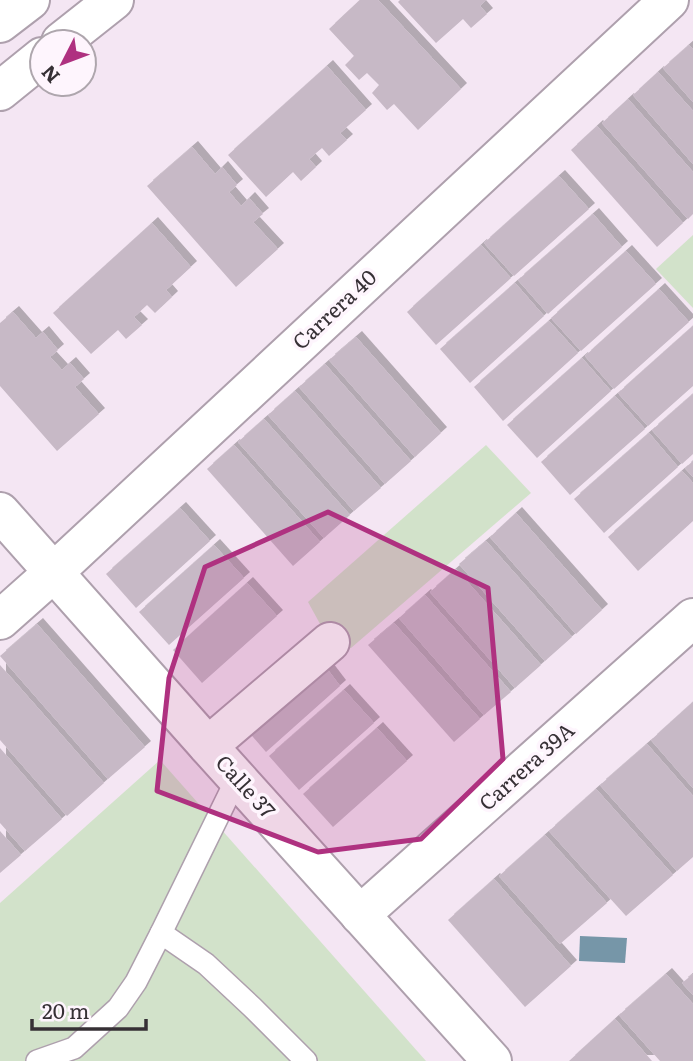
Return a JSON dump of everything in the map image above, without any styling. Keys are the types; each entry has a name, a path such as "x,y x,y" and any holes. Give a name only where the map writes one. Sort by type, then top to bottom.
{"street":[{"path":"0,23 30,0"},
{"path":"79,28 114,0"},
{"name":"Carrera 40","path":"0,620 669,0"},
{"path":"0,91 28,68"},
{"name":"Calle 37","path":"0,512 492,1061"},
{"name":"Carrera 39A","path":"360,915 693,618"},
{"path":"208,746 331,642"}],"lane":[{"path":"37,1061 74,1048 118,1008 136,982 162,933 237,778"},
{"path":"162,933 206,964 306,1061"}],"highlighted area":[{"path":"328,512 488,588 503,759 421,839 318,852 157,791 169,678 205,567"}],"green space":[{"path":"693,235 693,308 656,269"},
{"path":"486,445 531,493 351,648 330,642 308,602"},
{"path":"160,760 426,1061 0,1061 0,903"}],"water":[{"path":"580,936 627,938 625,963 579,961"}],"building":[{"path":"360,0 378,0 461,89 418,130 394,104 387,110 372,93 379,85 367,73 359,80 345,65 354,56 329,29"},
{"path":"486,0 480,6 487,14 471,28 463,19 436,43 398,2"},
{"path":"689,45 693,49 693,102 663,68"},
{"path":"327,66 366,110 340,133 347,140 329,156 322,148 309,159 316,167 301,181 293,172 266,197 228,155"},
{"path":"658,72 693,111 693,164 633,95"},
{"path":"628,99 693,172 693,214 688,219 602,123"},
{"path":"597,126 683,223 657,247 571,150"},
{"path":"192,147 215,174 222,167 237,185 229,192 241,206 249,198 263,214 253,222 278,249 236,287 147,186"},
{"path":"559,176 589,209 514,276 484,243"},
{"path":"593,214 622,247 548,314 518,280"},
{"path":"152,223 191,267 166,290 172,297 155,313 147,305 134,317 142,325 126,339 118,330 91,354 53,313"},
{"path":"481,245 511,278 436,345 407,312"},
{"path":"626,251 656,284 581,351 551,318"},
{"path":"515,283 544,316 470,383 440,349"},
{"path":"659,289 689,322 614,389 585,356"},
{"path":"13,312 36,338 43,332 58,350 50,357 62,370 70,363 84,379 75,387 99,414 57,451 0,386 0,323"},
{"path":"549,321 578,353 503,421 474,387"},
{"path":"693,326 693,386 648,426 618,393"},
{"path":"356,337 441,433 415,457 329,360"},
{"path":"582,358 611,391 537,458 507,425"},
{"path":"325,364 411,461 385,484 299,387"},
{"path":"295,391 381,488 354,511 268,415"},
{"path":"693,394 693,454 682,464 652,430"},
{"path":"615,396 645,429 570,495 541,462"},
{"path":"264,419 350,515 324,538 238,442"},
{"path":"649,433 678,467 604,533 574,499"},
{"path":"234,445 320,542 293,566 207,469"},
{"path":"693,461 693,477 685,468"},
{"path":"682,471 693,483 693,521 638,571 608,537"},
{"path":"180,508 210,541 136,608 106,574"},
{"path":"516,513 602,610 576,634 490,537"},
{"path":"486,541 572,637 545,661 459,564"},
{"path":"214,545 244,578 169,645 139,612"},
{"path":"456,569 541,665 515,688 430,592"},
{"path":"247,583 277,616 202,683 173,650"},
{"path":"425,595 511,692 484,715 399,618"},
{"path":"394,623 480,719 454,742 368,645"},
{"path":"37,624 145,747 108,779 0,656"},
{"path":"318,657 340,686 266,752 241,723"},
{"path":"0,665 104,783 67,816 0,740"},
{"path":"344,690 374,723 299,790 269,756"},
{"path":"693,702 693,788 651,740"},
{"path":"377,728 407,761 333,827 303,794"},
{"path":"647,744 693,796 693,857 677,871 600,785"},
{"path":"0,748 62,819 25,851 0,823"},
{"path":"596,789 673,875 626,916 549,831"},
{"path":"0,831 21,855 0,873"},
{"path":"545,835 607,903 560,944 499,876"},
{"path":"494,879 571,966 525,1007 448,920"},
{"path":"666,974 693,1004 693,1061 660,1061 619,1015"},
{"path":"693,974 693,995 682,983"},
{"path":"615,1019 652,1061 569,1061"}]}
